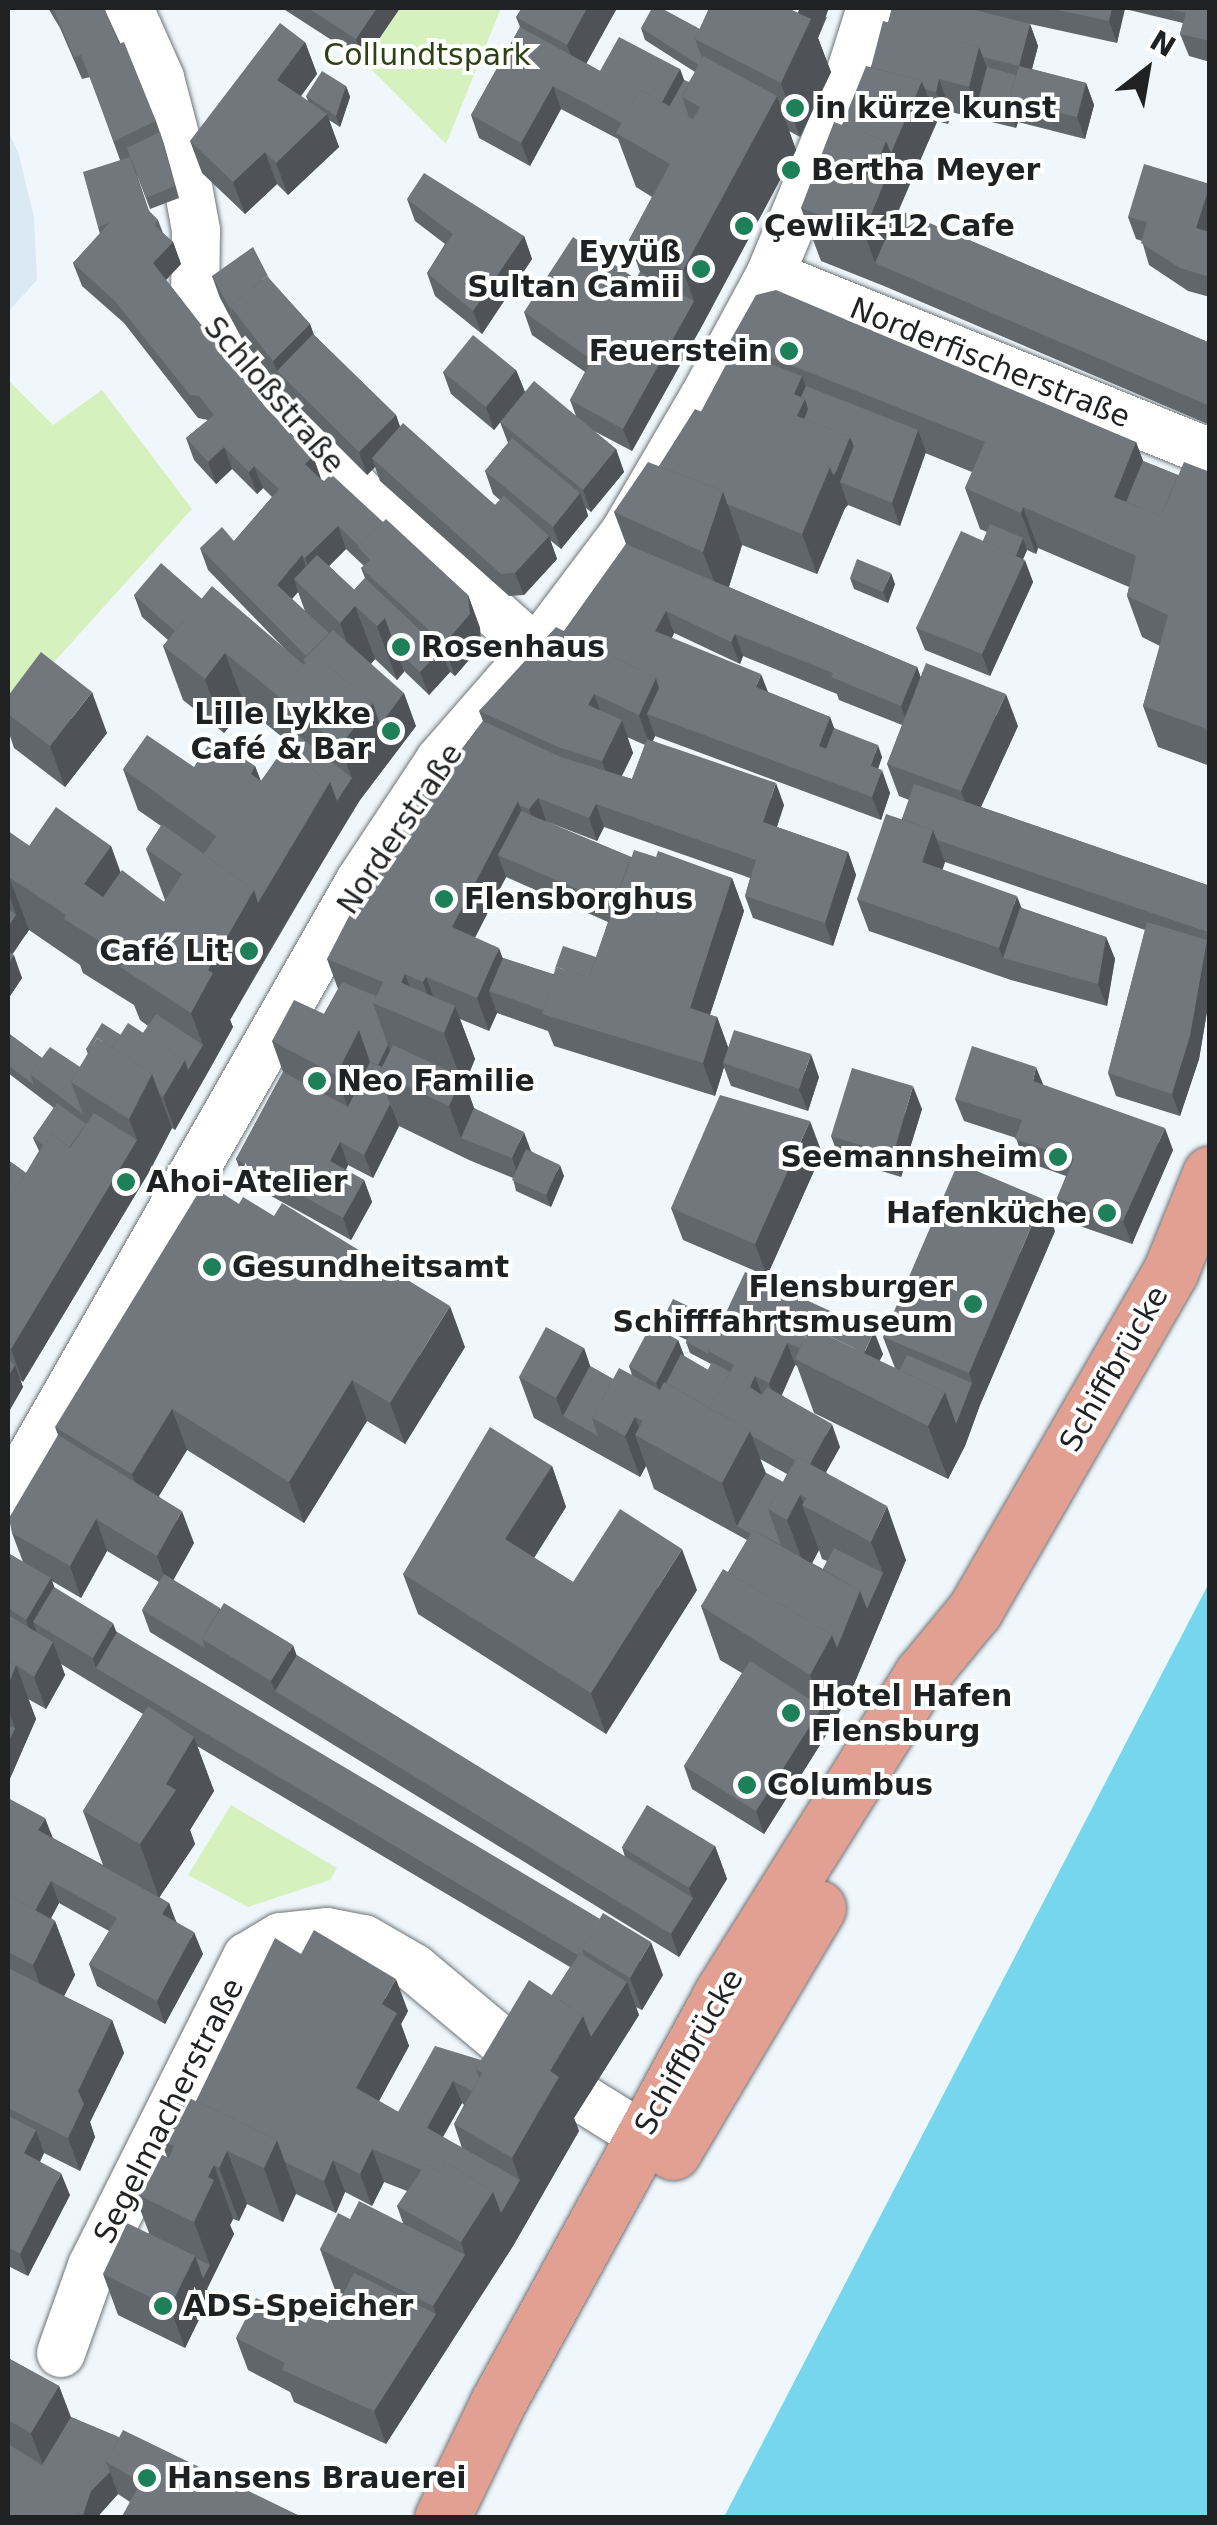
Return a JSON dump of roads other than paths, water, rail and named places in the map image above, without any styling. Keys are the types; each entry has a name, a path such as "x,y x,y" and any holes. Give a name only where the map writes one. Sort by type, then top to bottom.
{"main road":[{"name":"Schiffbrücke","path":"442,2518 641,2135 720,1996 912,1690 975,1610 1171,1270 1210,1174"},
{"name":"Schiffbrücke","path":"483,2518 672,2154 946,1685 975,1610"}],"street":[{"name":"Schloßstraße","path":"129,8 160,78 187,181 196,230 195,300 208,326 361,494 536,650"},
{"name":"Norderstraße","path":"8,1497 360,881 440,760 536,650 625,532 770,275 838,112 872,8"},
{"name":"Norderfischerstraße","path":"770,275 1210,452"},
{"name":"Segelmacherstraße","path":"61,2353 92,2266 247,1956 280,1936 327,1932 364,1939 414,1968 529,2064"},
{"path":"585,2100 641,2135"}],"water":[{"path":"1209,1583 1209,2517 724,2517"}],"place":[{"name":"in kürze kunst","path":"795,108"},
{"name":"Bertha Meyer","path":"791,170"},
{"name":"Çewlik-12 Cafe","path":"744,226"},
{"name":"Eyyüß Sultan Camii","path":"701,269"},
{"name":"Feuerstein","path":"789,351"},
{"name":"Rosenhaus","path":"401,647"},
{"name":"Lille Lykke Café & Bar","path":"391,731"},
{"name":"Flensborghus","path":"444,899"},
{"name":"Café Lit","path":"249,951"},
{"name":"Neo Familie","path":"317,1081"},
{"name":"Seemannsheim","path":"1058,1157"},
{"name":"Ahoi-Atelier","path":"126,1182"},
{"name":"Hafenküche","path":"1107,1213"},
{"name":"Gesundheitsamt","path":"212,1267"},
{"name":"Flensburger Schifffahrtsmuseum","path":"973,1304"},
{"name":"Hotel Hafen Flensburg","path":"791,1713"},
{"name":"Columbus","path":"747,1785"},
{"name":"ADS-Speicher","path":"163,2306"},
{"name":"Hansens Brauerei","path":"147,2478"}],"park label":[{"name":"Collundtspark","path":"427,55"}]}
